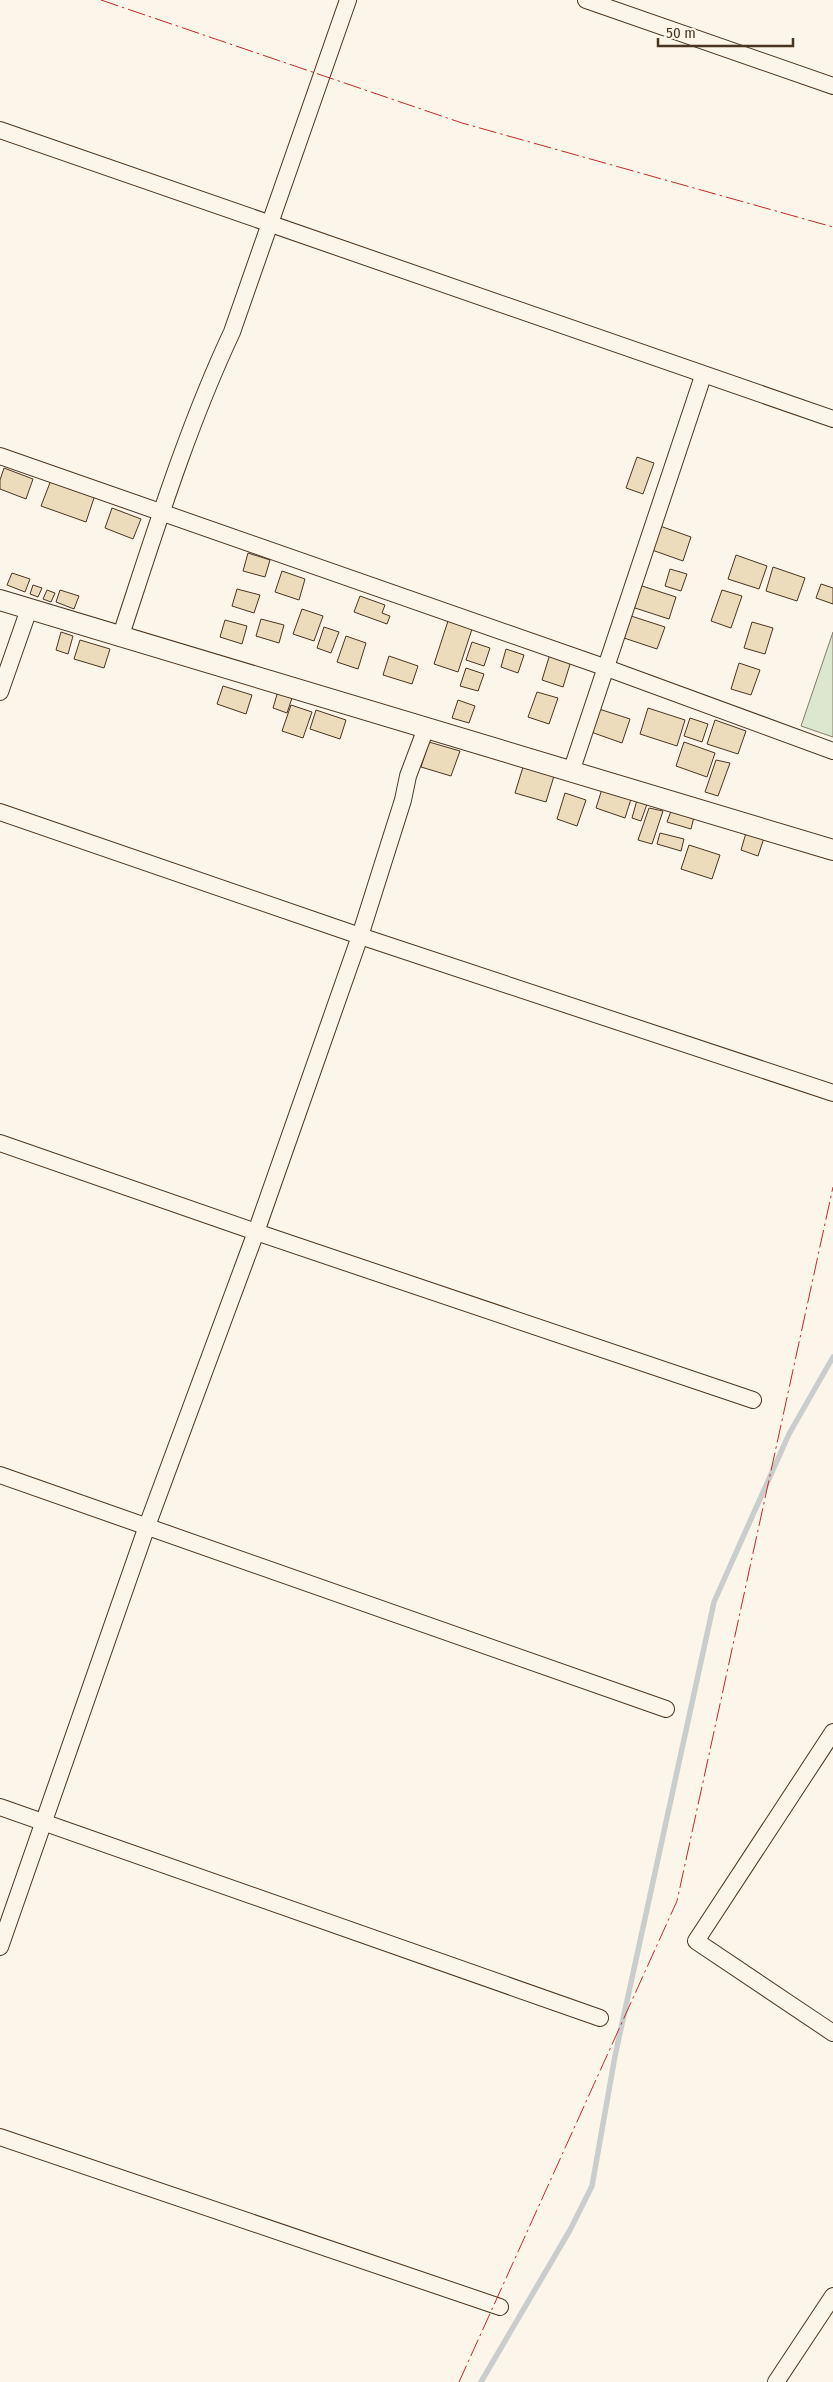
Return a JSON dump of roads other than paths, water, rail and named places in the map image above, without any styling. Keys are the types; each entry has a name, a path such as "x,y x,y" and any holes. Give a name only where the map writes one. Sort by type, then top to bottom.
{"street":[{"path":"120,638 161,512 217,364 232,332 348,0"},
{"path":"586,0 833,86"},
{"path":"0,130 833,420"},
{"path":"571,772 604,667 703,376"},
{"path":"0,456 604,667 833,751"},
{"path":"0,600 120,638 833,850"},
{"path":"0,692 29,609"},
{"path":"0,1947 147,1526 256,1232 360,936 403,800 408,776 426,728"},
{"path":"0,812 360,936 833,1092"},
{"path":"0,1143 256,1232 753,1400"},
{"path":"0,1475 666,1709"},
{"path":"833,1732 696,1941 833,2033"},
{"path":"0,1807 600,2018"},
{"path":"0,2138 500,2307"},
{"path":"776,2382 833,2296"}],"waterway":[{"path":"481,2382 570,2230 592,2186 615,2056 714,1602 789,1434 833,1357"}]}
